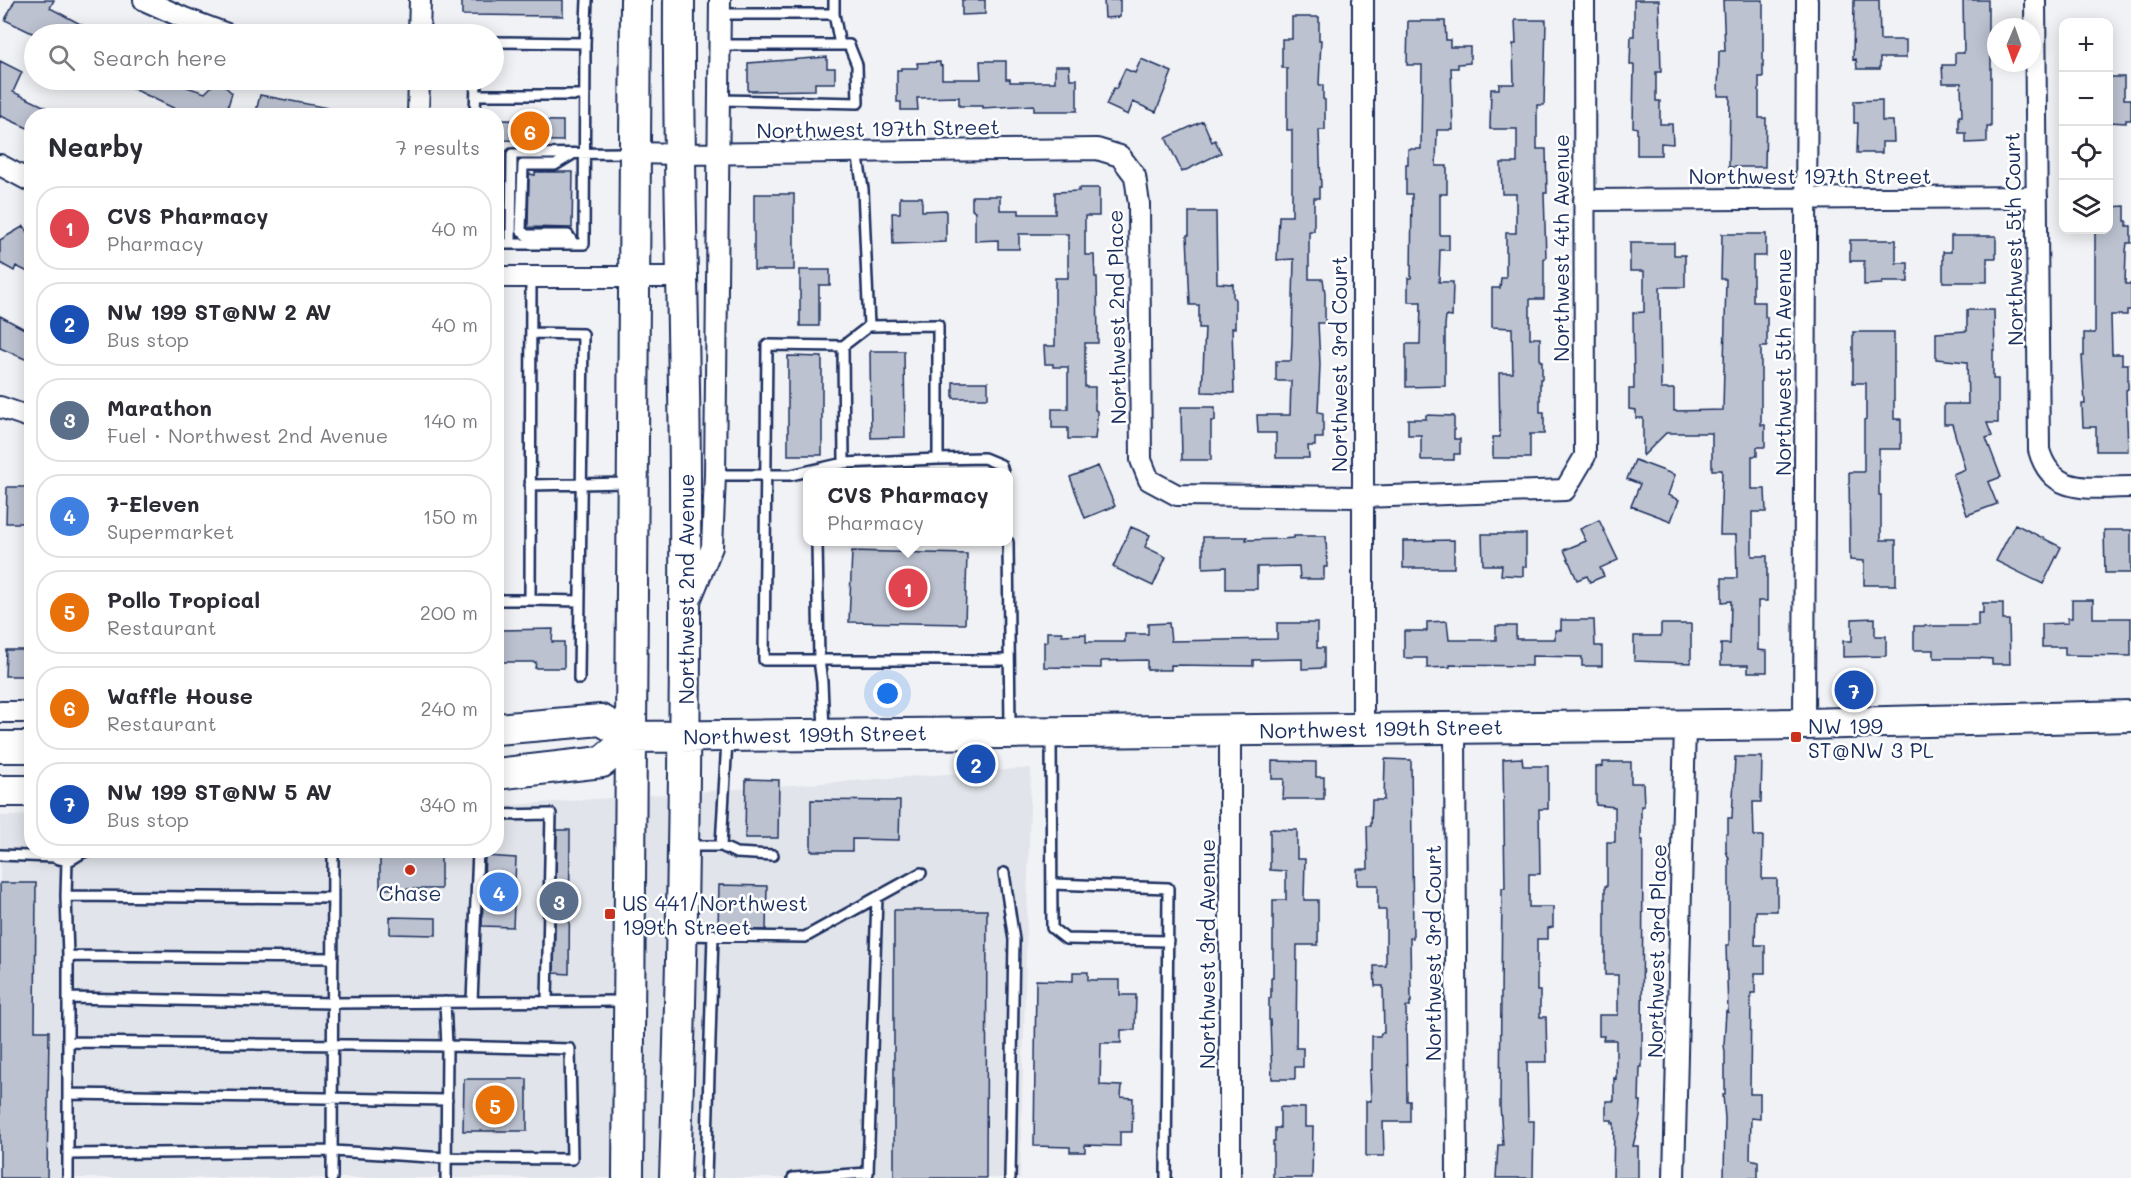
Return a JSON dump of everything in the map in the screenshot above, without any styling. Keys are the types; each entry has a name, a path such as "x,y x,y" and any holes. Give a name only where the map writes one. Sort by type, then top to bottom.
{"main road":[{"path":"628,1178 636,0"},
{"name":"Northwest 2nd Avenue","path":"675,1178 683,846 685,474 679,0"},
{"name":"Northwest 199th Street","path":"631,737 1804,724 2131,716"},
{"path":"504,728 601,720 631,737"},
{"path":"504,773 602,762 631,737"},
{"path":"0,747 24,747"},
{"path":"0,791 24,791"}],"street":[{"path":"144,0 184,9 210,24"},
{"path":"419,24 420,0"},
{"name":"Northwest 3rd Court","path":"1363,0 1364,728"},
{"name":"Northwest 4th Avenue","path":"1362,497 1565,490 1585,456 1584,0"},
{"name":"Northwest 5th Avenue","path":"1804,724 1808,0"},
{"name":"Northwest 5th Court","path":"2035,0 2039,450 2050,475 2064,484 2081,487 2131,487"},
{"path":"684,615 712,547 715,475 720,7"},
{"path":"418,108 419,90"},
{"name":"Northwest 197th Street","path":"635,153 1097,149 1120,156"},
{"name":"Northwest 2nd Place","path":"1120,156 1135,176 1139,204 1141,460 1149,480 1177,495 1362,497"},
{"path":"0,165 24,178"},
{"name":"Northwest 197th Street","path":"1584,200 2037,197"},
{"path":"504,277 682,276"},
{"path":"0,406 24,415"},
{"path":"0,712 24,712"},
{"name":"Northwest 3rd Place","path":"1674,1178 1685,725"},
{"name":"Northwest 3rd Court","path":"1455,727 1457,1178"},
{"name":"Northwest 3rd Avenue","path":"1230,729 1230,1178"}],"lane":[{"path":"504,244 584,244 580,153 585,95 587,0"},
{"path":"834,0 834,14 840,45"},
{"path":"720,7 834,14"},
{"path":"504,42 585,43"},
{"path":"720,45 849,45 857,65 858,103 720,100"},
{"path":"475,108 476,90"},
{"path":"476,94 585,95"},
{"path":"857,152 863,189 869,326"},
{"path":"574,244 567,235 526,236 521,230 523,165 555,165 580,153"},
{"path":"511,244 512,154 635,153"},
{"path":"530,600 531,277"},
{"path":"938,459 938,325 869,326 843,345 767,345 764,660 1009,660"},
{"path":"531,333 583,334 579,679"},
{"path":"843,345 844,463"},
{"path":"826,468 844,463 984,458 1000,465 1001,468"},
{"path":"715,475 803,473"},
{"path":"530,485 633,483"},
{"path":"817,546 819,660 824,734"},
{"path":"1008,546 1010,732"},
{"path":"504,600 580,601"},
{"path":"1051,731 1052,928 1066,939 1168,941"},
{"path":"721,846 728,735"},
{"path":"504,815 551,814 547,1002"},
{"path":"683,846 721,846 736,853 773,855"},
{"path":"0,855 24,855"},
{"path":"59,858 68,860 76,858"},
{"path":"332,1178 333,858"},
{"path":"472,1002 478,858"},
{"path":"68,860 66,896 68,1178"},
{"path":"681,935 805,937 921,873"},
{"path":"1004,873 1014,940 1010,1178"},
{"path":"1052,884 1168,888 1166,1178"},
{"path":"66,896 333,898"},
{"path":"793,1178 868,1173 876,897"},
{"path":"706,1178 713,934"},
{"path":"68,956 333,958"},
{"path":"68,998 332,1003 629,1001"},
{"path":"445,1002 446,1178"},
{"path":"68,1042 570,1049 572,1159 446,1158 333,1151 68,1154"},
{"path":"68,1094 447,1100"}],"shaded area":[{"path":"1031,768 1020,1178 0,1178 0,816 24,815 24,858 504,858 504,806"}],"building":[{"path":"15,0 54,0 50,8 80,24 24,24 24,29 5,20"},
{"path":"462,0 563,0 563,16 462,15"},
{"path":"962,0 985,0 985,14 962,15"},
{"path":"1104,0 1120,0 1120,17 1105,18"},
{"path":"1634,0 1659,0 1661,72 1656,72 1656,101 1660,101 1660,124 1672,124 1673,144 1661,143 1661,155 1637,155 1637,128 1633,127 1634,65 1630,65 1631,36 1634,36"},
{"path":"1723,0 1763,0 1763,77 1759,77 1759,118 1766,118 1765,167 1729,167 1730,96 1718,96 1719,51 1725,51"},
{"path":"1854,0 1879,0 1880,40 1906,40 1906,58 1880,58 1880,69 1857,69 1856,59 1853,60"},
{"path":"1963,0 1988,0 1987,72 1991,72 1991,127 1987,127 1987,142 1966,143 1966,133 1959,133 1959,116 1962,116 1961,83 1943,83 1942,65 1955,65 1955,53 1964,53"},
{"path":"1292,17 1319,17 1319,40 1321,40 1319,85 1323,85 1323,99 1325,100 1325,130 1319,130 1321,187 1319,187 1319,198 1314,198 1314,231 1309,231 1309,279 1323,279 1325,293 1325,323 1318,323 1320,364 1318,412 1323,413 1323,438 1315,438 1315,446 1308,446 1309,458 1276,458 1276,433 1258,433 1257,415 1290,415 1291,381 1276,381 1276,361 1291,361 1292,341 1294,259 1277,260 1279,216 1292,216 1292,130 1287,130 1287,68 1282,68 1282,39 1292,39"},
{"path":"1515,20 1546,20 1544,105 1537,105 1537,149 1546,149 1544,299 1530,299 1530,338 1540,338 1542,379 1540,379 1540,412 1544,412 1544,434 1530,434 1530,458 1493,458 1493,437 1500,437 1499,373 1513,373 1512,328 1492,327 1492,288 1500,288 1501,278 1506,278 1506,233 1516,233 1516,194 1502,194 1501,163 1517,163 1517,129 1490,129 1491,89 1499,89 1499,84 1514,84"},
{"path":"1408,21 1445,21 1446,40 1450,40 1450,47 1470,47 1470,63 1458,64 1458,68 1451,68 1453,130 1437,130 1436,166 1447,166 1447,194 1440,194 1440,235 1449,235 1449,250 1440,250 1439,282 1453,282 1452,317 1446,316 1445,325 1445,386 1406,387 1406,344 1420,344 1421,302 1408,302 1408,278 1411,278 1412,194 1406,194 1406,164 1408,164 1408,149 1421,149 1422,65 1407,65"},
{"path":"827,57 827,68 835,68 835,83 815,83 815,90 748,91 748,63"},
{"path":"1141,59 1172,72 1156,112 1133,102 1128,115 1106,105 1125,69 1135,73"},
{"path":"0,61 22,72 13,92 48,108 24,108 24,126 1,116 0,118"},
{"path":"980,61 1006,61 1006,79 1010,79 1010,82 1055,82 1055,66 1069,66 1070,79 1077,79 1077,111 1034,111 1034,105 983,108 983,106 959,106 959,97 917,98 918,110 901,110 901,102 897,102 897,70 918,68 917,63 940,62 942,79 981,79"},
{"path":"2113,77 2124,77 2124,99 2131,99 2131,120 2126,120 2126,123 2113,122"},
{"path":"136,90 196,90 205,93 208,90 229,90 232,93 227,108 173,108"},
{"path":"260,95 328,108 257,108"},
{"path":"1882,100 1882,121 1893,121 1894,142 1882,142 1882,153 1857,153 1858,123 1854,123 1854,101"},
{"path":"504,120 563,121 563,141 504,140"},
{"path":"1203,121 1212,142 1215,140 1221,153 1182,172 1166,138"},
{"path":"535,172 573,172 572,228 528,227 529,174 535,175"},
{"path":"1079,188 1099,188 1099,216 1085,216 1085,255 1094,255 1095,277 1097,277 1098,343 1085,343 1085,387 1095,387 1097,419 1095,439 1068,439 1068,428 1052,428 1052,409 1068,409 1068,367 1053,367 1053,364 1045,364 1044,346 1055,346 1055,278 1068,278 1068,234 1019,234 1019,249 998,249 998,240 975,241 975,211 972,210 972,196 1000,196 1000,210 1019,210 1019,214 1055,214 1055,192 1079,191"},
{"path":"754,194 794,194 794,270 754,270"},
{"path":"900,197 922,197 922,211 946,210 946,242 893,244 892,213 900,213"},
{"path":"2125,206 2125,221 2127,221 2127,226 2131,226 2131,243 2127,243 2126,251 2125,284 2131,284 2131,310 2127,310 2127,315 2111,315 2112,354 2122,354 2122,364 2128,364 2128,389 2126,390 2128,451 2096,451 2096,427 2083,427 2082,404 2085,404 2082,356 2084,356 2084,333 2095,333 2095,234 2113,234 2113,207"},
{"path":"1189,212 1216,212 1217,283 1233,284 1233,298 1235,298 1235,328 1232,328 1234,393 1202,392 1205,328 1199,328 1199,305 1190,305 1187,235 1189,235"},
{"path":"24,226 24,270 16,266 14,271 0,263 0,240"},
{"path":"1722,234 1766,234 1766,256 1753,256 1753,302 1765,302 1767,347 1761,347 1761,425 1765,425 1765,447 1757,447 1757,456 1752,456 1752,489 1765,489 1766,512 1752,512 1752,556 1767,556 1767,601 1758,601 1758,650 1767,651 1767,672 1748,672 1748,665 1721,665 1721,644 1730,644 1731,601 1722,602 1722,578 1737,578 1736,535 1720,535 1722,470 1712,470 1712,433 1666,433 1643,456 1643,418 1636,418 1636,410 1629,409 1629,389 1634,389 1633,313 1644,312 1644,271 1630,271 1630,243 1674,243 1674,255 1685,255 1685,287 1660,287 1661,389 1674,389 1674,411 1723,410 1726,279 1721,279"},
{"path":"1951,236 1996,236 1996,258 1987,258 1987,282 1943,282 1943,252 1951,252"},
{"path":"1850,240 1896,240 1896,263 1908,263 1908,282 1864,285 1864,261 1850,261"},
{"path":"800,270 830,270 830,285 819,285 819,326 800,326"},
{"path":"1967,310 1994,310 1993,379 1998,379 1998,423 1987,423 1992,436 1986,438 2001,477 1988,482 1997,504 1967,515 1953,474 1965,469 1952,424 1944,424 1944,404 1968,404 1967,362 1936,359 1936,333 1967,331"},
{"path":"0,316 24,329 24,358 0,348"},
{"path":"1853,332 1894,332 1894,419 1901,419 1901,449 1879,449 1879,495 1881,495 1881,540 1896,540 1896,585 1864,585 1864,561 1850,560 1849,472 1864,472 1864,420 1866,419 1866,383 1853,383"},
{"path":"870,351 904,351 905,437 871,438"},
{"path":"788,356 822,357 822,455 788,455"},
{"path":"953,382 988,382 988,398 953,398"},
{"path":"1181,407 1215,407 1215,421 1211,421 1211,460 1182,460"},
{"path":"1426,415 1454,416 1454,439 1460,439 1460,454 1454,454 1454,460 1421,460 1421,435 1408,435 1408,419 1426,419"},
{"path":"1635,460 1675,475 1668,495 1679,500 1671,521 1631,506 1640,484 1627,479"},
{"path":"1098,466 1115,506 1085,518 1070,477"},
{"path":"7,487 24,487 24,523 6,523"},
{"path":"1599,520 1618,560 1600,568 1604,576 1590,582 1587,576 1577,580 1564,550 1586,541 1580,529"},
{"path":"2015,524 2061,547 2043,584 1996,561"},
{"path":"1131,527 1150,535 1145,547 1166,557 1153,586 1113,567"},
{"path":"2104,530 2131,530 2131,573 2105,573"},
{"path":"1482,534 1526,534 1526,567 1523,567 1523,576 1501,575 1502,565 1483,565"},
{"path":"1294,536 1326,536 1327,567 1324,567 1324,579 1300,579 1299,566 1257,567 1257,589 1226,589 1226,567 1203,568 1203,537 1247,537 1246,540 1294,538"},
{"path":"1454,540 1454,568 1403,568 1403,541"},
{"path":"852,551 967,554 965,624 849,622"},
{"path":"2072,600 2093,600 2093,618 2131,618 2131,656 2065,655 2065,647 2042,647 2042,624 2068,623 2068,618 2072,618"},
{"path":"1983,603 2003,603 2003,620 2009,620 2010,664 1992,664 1992,659 1934,658 1934,650 1914,650 1914,626 1978,626 1978,613 1983,613"},
{"path":"1875,618 1875,636 1886,636 1886,656 1843,657 1843,641 1852,641 1852,619"},
{"path":"1561,620 1594,620 1595,646 1602,646 1602,666 1582,666 1582,657 1532,656 1532,666 1450,665 1450,667 1427,668 1427,658 1404,658 1404,631 1427,631 1427,622 1447,621 1449,640 1496,640 1496,626 1516,626 1516,639 1555,639 1555,630 1561,630"},
{"path":"1169,623 1171,641 1277,639 1277,623 1317,623 1317,648 1324,648 1324,668 1302,669 1302,659 1253,660 1253,666 1171,665 1171,670 1147,670 1147,660 1101,661 1101,668 1044,667 1044,642 1047,642 1047,632 1062,632 1062,635 1086,634 1086,642 1125,642 1125,634 1148,634 1148,624"},
{"path":"1661,624 1691,624 1691,663 1634,661 1634,636 1661,636"},
{"path":"553,629 552,642 564,642 564,668 535,668 536,662 504,662 504,630"},
{"path":"6,650 24,650 24,676 5,676"},
{"path":"1735,757 1762,757 1761,802 1753,802 1754,836 1763,836 1762,879 1777,879 1777,911 1756,911 1755,945 1765,945 1765,973 1755,973 1755,993 1751,993 1750,1094 1760,1094 1760,1119 1751,1118 1750,1159 1758,1161 1758,1178 1724,1178 1724,1045 1726,1011 1728,1012 1726,945 1729,945 1729,859 1726,851 1726,833 1728,833 1728,818 1732,818"},
{"path":"1522,758 1523,766 1548,766 1548,809 1539,809 1540,874 1529,874 1529,907 1553,907 1553,927 1548,928 1548,939 1537,939 1537,991 1540,991 1540,1017 1546,1017 1547,1062 1527,1062 1528,1121 1534,1121 1533,1178 1496,1178 1498,1145 1503,1145 1500,1106 1502,888 1505,888 1503,759"},
{"path":"1385,759 1411,760 1413,938 1410,938 1411,1002 1410,1007 1406,1007 1407,1101 1410,1101 1410,1122 1383,1122 1384,1156 1366,1156 1366,1101 1371,1101 1372,1036 1380,1036 1384,1033 1383,986 1375,986 1374,966 1386,966 1386,910 1378,910 1378,885 1357,885 1357,869 1368,869 1367,826 1371,826 1372,800 1384,800"},
{"path":"1272,761 1316,762 1316,777 1324,777 1324,799 1283,799 1284,779 1272,779"},
{"path":"1603,762 1631,762 1631,783 1643,783 1644,806 1641,806 1641,840 1643,840 1642,1067 1640,1067 1640,1117 1633,1146 1638,1146 1638,1178 1613,1178 1614,1123 1612,1120 1606,1120 1606,1101 1614,1101 1616,1040 1603,1040 1604,1036 1599,1036 1599,1015 1618,1015 1618,975 1605,975 1607,842 1615,842 1615,807 1596,805 1596,767 1603,766"},
{"path":"746,779 779,780 778,838 745,838"},
{"path":"811,800 900,801 899,840 852,839 852,851 811,851"},
{"path":"1270,829 1297,830 1297,859 1305,859 1304,900 1318,900 1318,945 1297,945 1296,1048 1303,1048 1303,1067 1295,1067 1295,1079 1272,1079 1269,998 1271,998 1271,978 1273,978 1273,900 1286,900 1286,871 1270,870"},
{"path":"557,830 570,830 569,974 554,973"},
{"name":"Chase","path":"380,858 441,858 441,889 380,889"},
{"path":"485,858 516,858 513,927 482,926"},
{"path":"0,883 36,883 35,1031 49,1031 47,1178 0,1178"},
{"path":"719,885 767,886 766,930 718,929"},
{"path":"894,910 987,910 986,1178 894,1178"},
{"path":"390,917 436,918 436,935 390,934"},
{"path":"1073,972 1088,972 1088,980 1120,980 1120,995 1136,995 1135,1030 1121,1030 1121,1043 1101,1043 1100,1085 1122,1086 1121,1097 1133,1098 1132,1132 1120,1132 1120,1146 1085,1145 1085,1152 1070,1152 1070,1147 1034,1146 1036,980 1073,981"},
{"path":"464,1079 527,1079 527,1131 463,1131"},
{"path":"1280,1107 1305,1108 1305,1127 1313,1127 1312,1178 1273,1178 1273,1141 1275,1141 1275,1128 1280,1128"}],"place":[{"name":"Waffle House","path":"530,131"},
{"name":"CVS Pharmacy","path":"908,588"},
{"name":"NW 199 ST@NW 5 AV","path":"1854,690"},
{"name":"NW 199 ST@NW 3 PL","path":"1796,737"},
{"name":"NW 199 ST@NW 2 AV","path":"976,764"},
{"name":"Chase","path":"410,870"},
{"name":"7-Eleven","path":"499,892"},
{"name":"Marathon","path":"559,901"},
{"name":"US 441/Northwest 199th Street","path":"610,914"},
{"name":"Pollo Tropical","path":"495,1105"}]}
